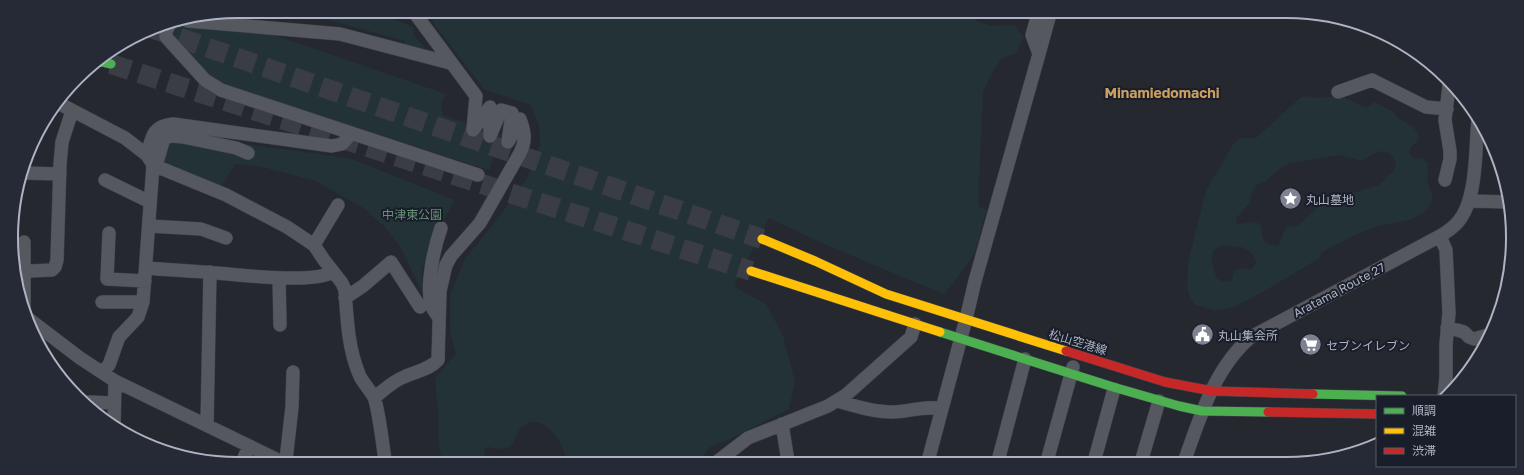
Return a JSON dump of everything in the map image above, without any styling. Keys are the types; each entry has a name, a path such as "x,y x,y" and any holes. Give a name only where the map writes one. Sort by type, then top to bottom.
{"main road":[{"path":"105,63 111,64"},
{"name":"松山空港線","path":"762,239 815,261 886,294 1165,382 1212,391 1376,395"},
{"path":"751,272 961,338 1114,389 1202,411 1376,414"}],"street":[{"path":"375,397 404,377 434,365 438,360 440,291 446,265 451,256 480,223 524,146 525,137 520,119 508,142 512,113 501,110 490,136 490,107 473,130 476,96 450,63 418,18"},
{"path":"1037,18 1032,35 1039,54"},
{"path":"929,457 975,281 1049,18"},
{"path":"197,22 340,34 450,63"},
{"path":"166,30 166,37 206,80 221,90 478,175"},
{"path":"1338,92 1372,80 1426,107 1447,109"},
{"path":"1445,180 1450,159 1446,129 1449,89"},
{"path":"62,105 125,138 150,160 226,195 287,227 314,245 342,283 345,290 348,335 352,353 359,375 364,384 375,397 385,457"},
{"path":"25,274 30,271 52,270 55,267 57,260 62,142 72,111"},
{"path":"102,372 109,365 119,337 138,317 143,302 149,226 150,160 154,133 157,128 163,125 173,124 332,146 342,144 352,133"},
{"name":"Aratama Route 27","path":"1186,457 1202,411 1225,364 1240,346 1251,336 1440,236 1455,225 1469,201 1472,187 1477,128"},
{"path":"150,160 158,159 164,138 172,136 236,148 248,153"},
{"path":"28,173 60,174"},
{"path":"106,180 150,202"},
{"path":"1469,201 1503,202"},
{"path":"314,245 338,205"},
{"path":"149,226 201,229 226,238"},
{"path":"439,318 431,306 430,297 431,263 441,228"},
{"path":"109,233 107,279 145,274 210,272 279,278 315,277 326,276 333,272"},
{"path":"1440,236 1446,250 1448,262 1449,313 1445,390"},
{"path":"24,242 24,289"},
{"path":"345,298 363,286 391,262 420,307"},
{"path":"207,425 210,272"},
{"path":"279,278 280,325"},
{"path":"102,302 143,302"},
{"path":"723,457 748,438 808,415 837,401 860,384 911,336 915,324"},
{"path":"37,325 80,358 115,381 272,457"},
{"path":"1447,328 1464,332 1469,337 1474,338 1482,336"},
{"path":"1048,457 1077,354"},
{"path":"999,457 1025,359"},
{"path":"286,457 292,407 293,372"},
{"path":"114,419 115,381"},
{"path":"1095,457 1114,389"},
{"path":"837,401 880,412 910,411 932,407 942,409"},
{"path":"1142,457 1159,401"},
{"path":"92,402 114,403"},
{"path":"782,424 787,457"},
{"path":"244,457 249,446"}],"green space":[{"path":"321,18 392,18 413,27 414,36 424,46 423,52 404,47 405,41"},
{"path":"431,18 974,18 976,21 992,26 1014,25 1024,37 1016,53 1002,58 993,71 983,91 978,206 987,210 983,220 979,241 973,256 944,294 824,244 769,218 734,286 766,304 783,336 795,382 789,409 730,439 710,447 701,457 566,457 559,441 549,429 537,422 531,422 522,427 513,443 505,449 488,447 485,449 484,457 441,457 439,446 435,378 456,354 450,330 450,295 465,259 496,221 527,178 540,145 539,124 530,105 484,89"},
{"path":"180,25 229,28 268,33 446,94 441,105 443,115 503,135 489,170 221,85 206,75 172,38 173,28"},
{"path":"1308,96 1313,98 1341,96 1366,108 1374,102 1394,112 1398,118 1414,128 1419,135 1418,141 1410,148 1409,153 1414,158 1423,159 1428,163 1427,179 1432,193 1431,202 1427,209 1414,218 1372,228 1322,252 1319,258 1266,290 1233,307 1215,311 1194,304 1190,298 1187,288 1188,263 1206,191 1232,146 1240,138 1256,138 1301,97","holes":["1382,151 1389,153 1396,162 1394,170 1379,185 1341,195 1322,203 1299,225 1287,227 1278,246 1269,244 1264,240 1260,224 1254,222 1237,224 1236,218 1249,204 1252,192 1257,185 1266,181 1279,169 1290,163 1340,155 1363,161 1371,155","1222,245 1242,247 1252,253 1256,263 1251,270 1242,268 1234,271 1230,282 1224,282 1216,278 1211,258 1213,251"]},
{"name":"中津東公園","path":"168,142 238,143 349,158 455,200 436,232 422,269 422,292 401,248 385,227 365,209 316,181 258,166 235,164 221,187 172,168 163,159"}],"tunnel":[{"path":"162,32 762,239"},
{"path":"111,64 751,271"}],"traffic: fast":[{"path":"105,63 111,64"},
{"path":"940,332 1113,387 1179,406 1202,411 1268,412"},
{"path":"1313,394 1376,395"}],"traffic: slow":[{"path":"762,239 815,261 886,294 1066,351"},
{"path":"751,271 940,332"}],"traffic: jam":[{"path":"1066,351 1165,382 1212,391 1313,394"},
{"path":"1268,412 1376,414"}],"place":[{"name":"丸山墓地","path":"1291,199"},
{"name":"丸山集会所","path":"1202,335"},
{"name":"セブンイレブン","path":"1311,345"}],"district":[{"name":"Minamiedomachi","path":"1162,92"}]}
